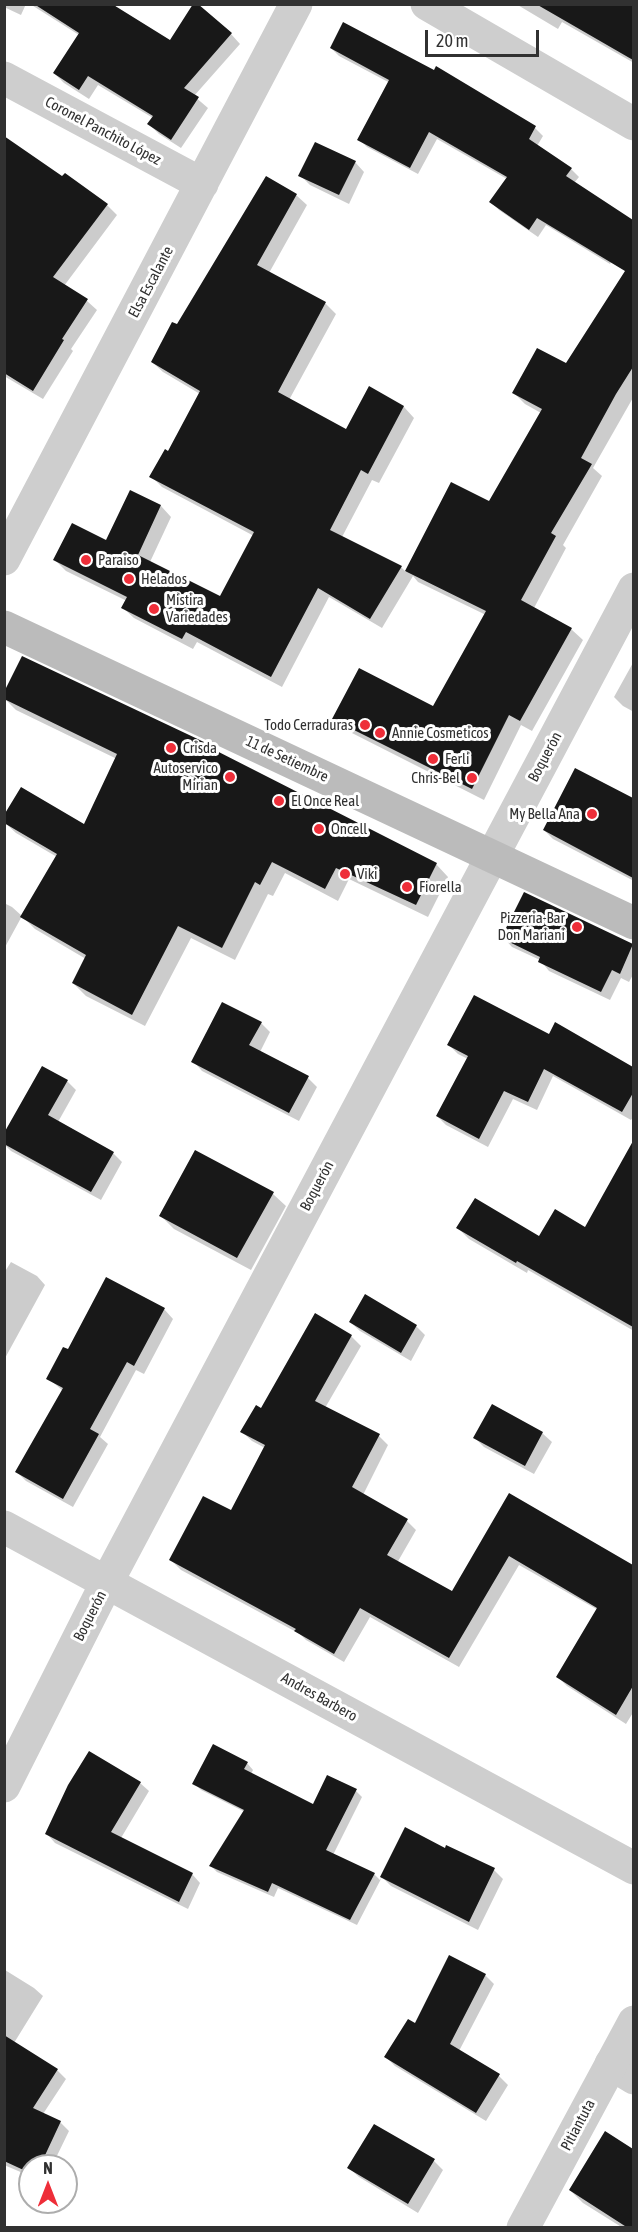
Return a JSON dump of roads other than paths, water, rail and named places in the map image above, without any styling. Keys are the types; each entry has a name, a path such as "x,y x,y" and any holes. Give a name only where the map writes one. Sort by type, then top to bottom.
{"main road":[{"name":"11 de Setiembre","path":"4,627 633,923"}],"street":[{"name":"Elsa Escalante","path":"4,560 296,4"},
{"path":"427,4 633,124"},
{"name":"Coronel Panchito López","path":"4,78 202,184"},
{"name":"Boquerón","path":"4,1786 107,1582 633,589"},
{"name":"Andres Barbero","path":"4,1527 633,1868"},
{"name":"Pitiantuta","path":"523,2228 622,2071 633,2022"}],"place":[{"name":"Paraiso","path":"86,560"},
{"name":"Helados","path":"129,579"},
{"name":"Mistira Variedades","path":"154,609"},
{"name":"Todo Cerraduras","path":"365,725"},
{"name":"Annie Cosmeticos","path":"380,733"},
{"name":"Crisda","path":"171,748"},
{"name":"Ferli","path":"433,759"},
{"name":"Autoservico Mirian","path":"230,777"},
{"name":"Chris-Bel","path":"472,778"},
{"name":"El Once Real","path":"279,801"},
{"name":"My Bella Ana","path":"592,814"},
{"name":"Oncell","path":"319,829"},
{"name":"Viki","path":"345,874"},
{"name":"Fiorella","path":"407,887"},
{"name":"Pizzeria-Bar Don Mariani","path":"577,927"}]}
